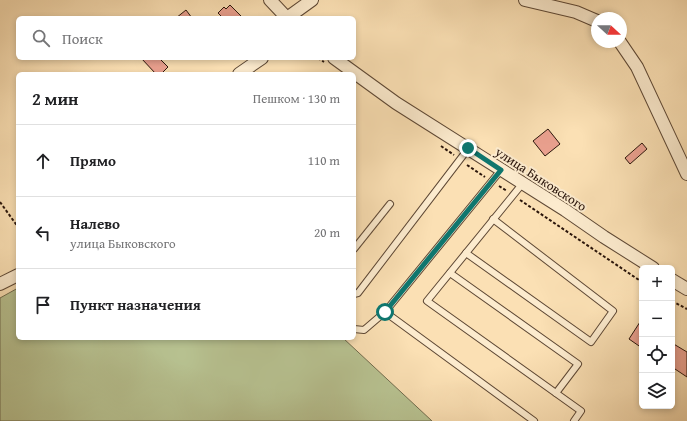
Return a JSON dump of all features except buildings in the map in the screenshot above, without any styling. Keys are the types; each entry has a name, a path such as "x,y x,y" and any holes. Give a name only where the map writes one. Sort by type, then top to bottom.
{"street":[{"path":"270,0 285,16"},
{"path":"290,16 312,0"},
{"path":"525,0 576,12 591,18"},
{"path":"624,48 637,67 687,174"},
{"path":"242,72 259,60"},
{"name":"улица Быковского","path":"337,60 353,72"},
{"name":"улица Быковского","path":"356,74 396,103 523,183 648,265"},
{"path":"0,284 16,276"},
{"path":"675,282 687,289"}],"lane":[{"path":"356,293 468,148"},
{"path":"356,329 364,330 385,312 501,170"},
{"path":"523,183 427,301 581,411 574,421"},
{"path":"356,246 390,204"},
{"path":"466,253 590,342 613,311 493,219"},
{"path":"450,273 578,364 556,393"},
{"path":"385,312 534,421"}],"path":[{"path":"0,202 16,224"},
{"path":"674,301 687,309"}],"green space":[{"path":"16,289 16,340 345,340 432,421 0,421 0,298"}],"route":[{"path":"385,312 501,170 468,148"}]}
